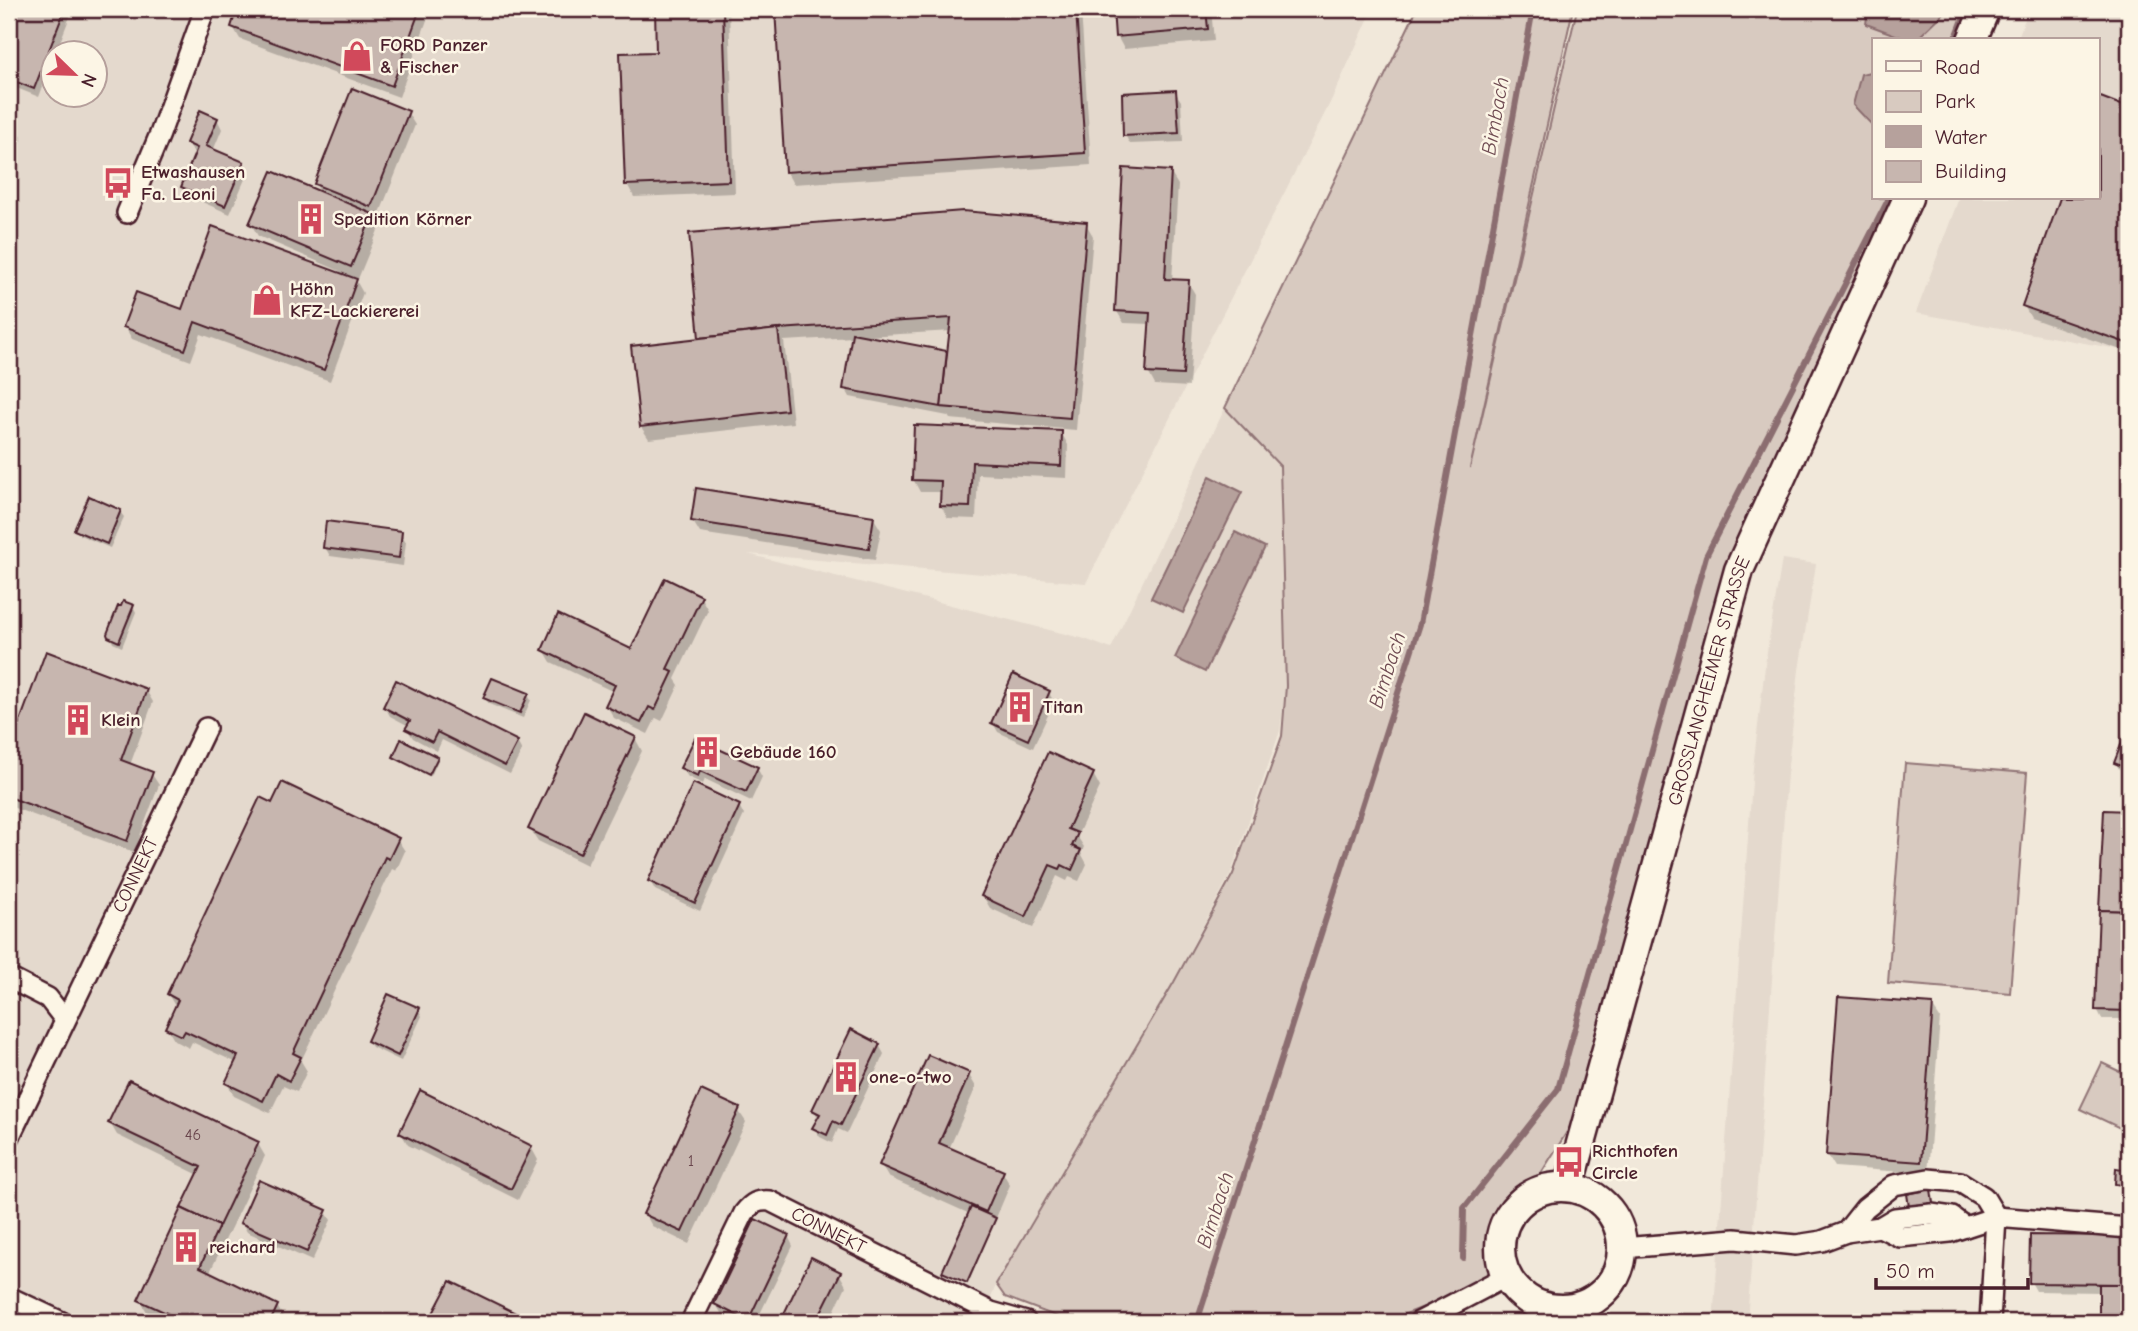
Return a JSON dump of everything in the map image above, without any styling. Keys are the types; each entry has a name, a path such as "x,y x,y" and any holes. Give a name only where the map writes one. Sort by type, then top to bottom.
{"main road":[{"path":"1973,38 1985,9"},
{"name":"GROSSLANGHEIMER STRASSE","path":"1569,1187 1739,570 1907,200"},
{"path":"1550,1187 1586,1191 1607,1208 1620,1230 1622,1248 1620,1265 1613,1281 1601,1294 1572,1315 1533,1302 1518,1291 1507,1276 1501,1258 1501,1239 1506,1221 1517,1205 1532,1194 1550,1187"}],"street":[{"path":"127,213 160,134 205,9"},
{"name":"CONNEKT","path":"9,1138 206,728"},
{"path":"9,978 48,998 65,1020"},
{"path":"1846,1232 1865,1208 1894,1185 1928,1179 1960,1182 1984,1197 1996,1217 1990,1322"},
{"name":"CONNEKT","path":"691,1322 744,1213 759,1200 770,1201 991,1312 1026,1322"},
{"path":"1622,1248 1735,1239 1796,1245 1822,1241 1846,1232 1880,1227 1895,1218 1931,1214 1952,1217 1965,1227 1996,1217 2129,1228"},
{"path":"1419,1322 1507,1276"},
{"path":"9,1297 62,1322"}],"shaded area":[{"path":"9,9 1373,9 1330,103 1086,583 748,554 1085,639 1111,649 1225,408 1281,468 1286,686 1280,731 1231,873 1170,988 996,1285 988,1306 971,1322 9,1322"},
{"path":"2029,9 2129,9 2129,351 1916,313 1958,200 2100,200 2100,38 2018,38"},
{"path":"1782,559 1816,564 1799,670 1787,774 1747,1322 1713,1322 1753,768 1766,658"}],"green space":[{"path":"1417,9 1573,9 1470,468 1577,9 1976,9 1965,38 1872,38 1872,200 1900,200 1732,565 1585,1103 1538,1178 1496,1216 1496,1279 1385,1322 1071,1322 1005,1297 996,1284 1174,982 1233,874 1282,736 1286,686 1280,466 1225,408"},
{"path":"1905,763 2027,773 2010,993 1888,983"},
{"path":"2102,1063 2129,1076 2129,1107 2120,1128 2080,1109"}],"water":[{"path":"1868,9 1946,9 1918,38 1904,38 1866,24"},
{"path":"1872,71 1872,125 1853,105 1861,74"},
{"path":"1210,476 1242,492 1183,613 1151,598"},
{"path":"1235,532 1265,547 1205,672 1175,658"}],"building":[{"path":"9,9 65,9 54,38 38,38 38,79 34,89 9,79"},
{"name":"FORD Panzer & Fischer","path":"237,9 420,9 392,86 231,27"},
{"path":"655,9 723,9 729,181 625,185 620,53 656,52"},
{"path":"775,9 1076,9 1085,153 785,172"},
{"path":"1113,9 1206,9 1208,29 1115,37"},
{"path":"352,88 409,111 371,207 314,184"},
{"path":"1176,90 1179,133 1123,136 1122,93"},
{"path":"2100,97 2129,108 2129,344 2022,306 2059,200 2100,200"},
{"path":"200,110 218,118 206,146 244,162 225,206 181,187 197,148 186,143"},
{"path":"9,123 18,127 9,150"},
{"path":"1123,168 1171,171 1165,279 1189,280 1183,375 1146,373 1150,313 1115,311"},
{"name":"Spedition Körner","path":"272,171 373,214 351,267 249,224"},
{"path":"963,211 1087,222 1070,418 941,407 951,318 778,329 699,338 689,233"},
{"name":"Höhn KFZ-Lackiererei","path":"212,226 357,279 324,370 195,322 185,350 123,327 136,292 182,309"},
{"path":"778,329 787,410 640,427 631,346"},
{"path":"852,333 947,351 941,407 843,389"},
{"path":"914,425 1062,431 1061,466 972,462 970,507 940,506 941,481 912,480"},
{"path":"696,488 874,516 869,549 691,521"},
{"path":"89,496 121,510 107,544 74,530"},
{"path":"326,521 402,531 399,558 323,548"},
{"path":"665,578 702,596 667,669 673,672 655,710 649,707 641,723 605,706 615,685 542,650 558,614 631,649"},
{"path":"123,601 134,605 119,642 107,634 118,606 121,606"},
{"name":"Klein","path":"46,651 147,689 121,760 153,772 127,841 9,797 9,751"},
{"name":"Titan","path":"1013,674 1050,691 1028,740 991,723"},
{"path":"492,678 529,693 520,713 483,698"},
{"path":"396,680 518,741 505,766 437,732 432,742 405,729 410,721 383,707"},
{"path":"584,712 636,737 580,854 528,829"},
{"path":"2129,724 2129,769 2114,763"},
{"name":"Gebäude 160","path":"695,738 758,767 746,792 700,771 698,776 680,768"},
{"path":"401,739 438,757 429,775 393,757"},
{"path":"1048,752 1094,773 1068,829 1078,833 1072,846 1081,850 1072,870 1062,865 1060,869 1050,865 1026,917 981,896"},
{"path":"282,782 399,838 389,859 385,857 293,1053 301,1057 289,1081 276,1074 263,1101 225,1083 238,1056 185,1031 182,1036 165,1028 178,1000 167,994 260,797 272,803"},
{"path":"693,783 740,805 695,903 648,881"},
{"path":"2104,810 2129,811 2129,911 2099,910"},
{"path":"2099,910 2129,911 2128,1011 2095,1010"},
{"path":"388,994 420,1008 398,1056 367,1041"},
{"path":"1838,997 1933,1004 1921,1162 1826,1155"},
{"name":"one-o-two","path":"851,1029 880,1044 841,1125 833,1121 827,1135 812,1128 820,1114 812,1110"},
{"path":"928,1055 970,1073 939,1143 1004,1171 986,1212 879,1165"},
{"path":"129,1080 259,1142 219,1226 181,1208 201,1167 108,1123"},
{"path":"420,1090 532,1146 511,1189 399,1133"},
{"path":"701,1090 740,1108 682,1232 643,1214"},
{"path":"2116,1168 2129,1170 2129,1186 2115,1184"},
{"path":"259,1180 327,1210 307,1252 240,1223"},
{"path":"1931,1189 1933,1203 1909,1207 1907,1194"},
{"path":"971,1207 996,1218 967,1283 942,1272"},
{"name":"reichard","path":"181,1208 219,1226 200,1267 278,1305 270,1322 186,1322 138,1300"},
{"path":"755,1219 789,1235 748,1321 714,1304"},
{"path":"2030,1235 2127,1236 2126,1284 2029,1283"},
{"path":"811,1257 841,1272 816,1322 780,1322"},
{"path":"450,1281 534,1322 436,1322 430,1319"},
{"path":"2099,1284 2126,1284 2125,1322 2099,1322"},
{"path":"916,1315 930,1322 912,1322"}],"waterway":[{"name":"Bimbach","path":"1197,1322 1420,624 1533,9"},
{"path":"1956,38 1967,9"},
{"path":"1463,1258 1464,1208 1558,1089 1706,556 1888,200"}],"place":[{"name":"FORD Panzer & Fischer","path":"357,56"},
{"name":"Etwashausen Fa. Leoni","path":"118,183"},
{"name":"Spedition Körner","path":"311,219"},
{"name":"Höhn KFZ-Lackiererei","path":"267,300"},
{"name":"Titan","path":"1020,707"},
{"name":"Klein","path":"78,720"},
{"name":"Gebäude 160","path":"707,752"},
{"name":"one-o-two","path":"846,1077"},
{"name":"Richthofen Circle","path":"1569,1162"},
{"name":"reichard","path":"186,1247"}]}
